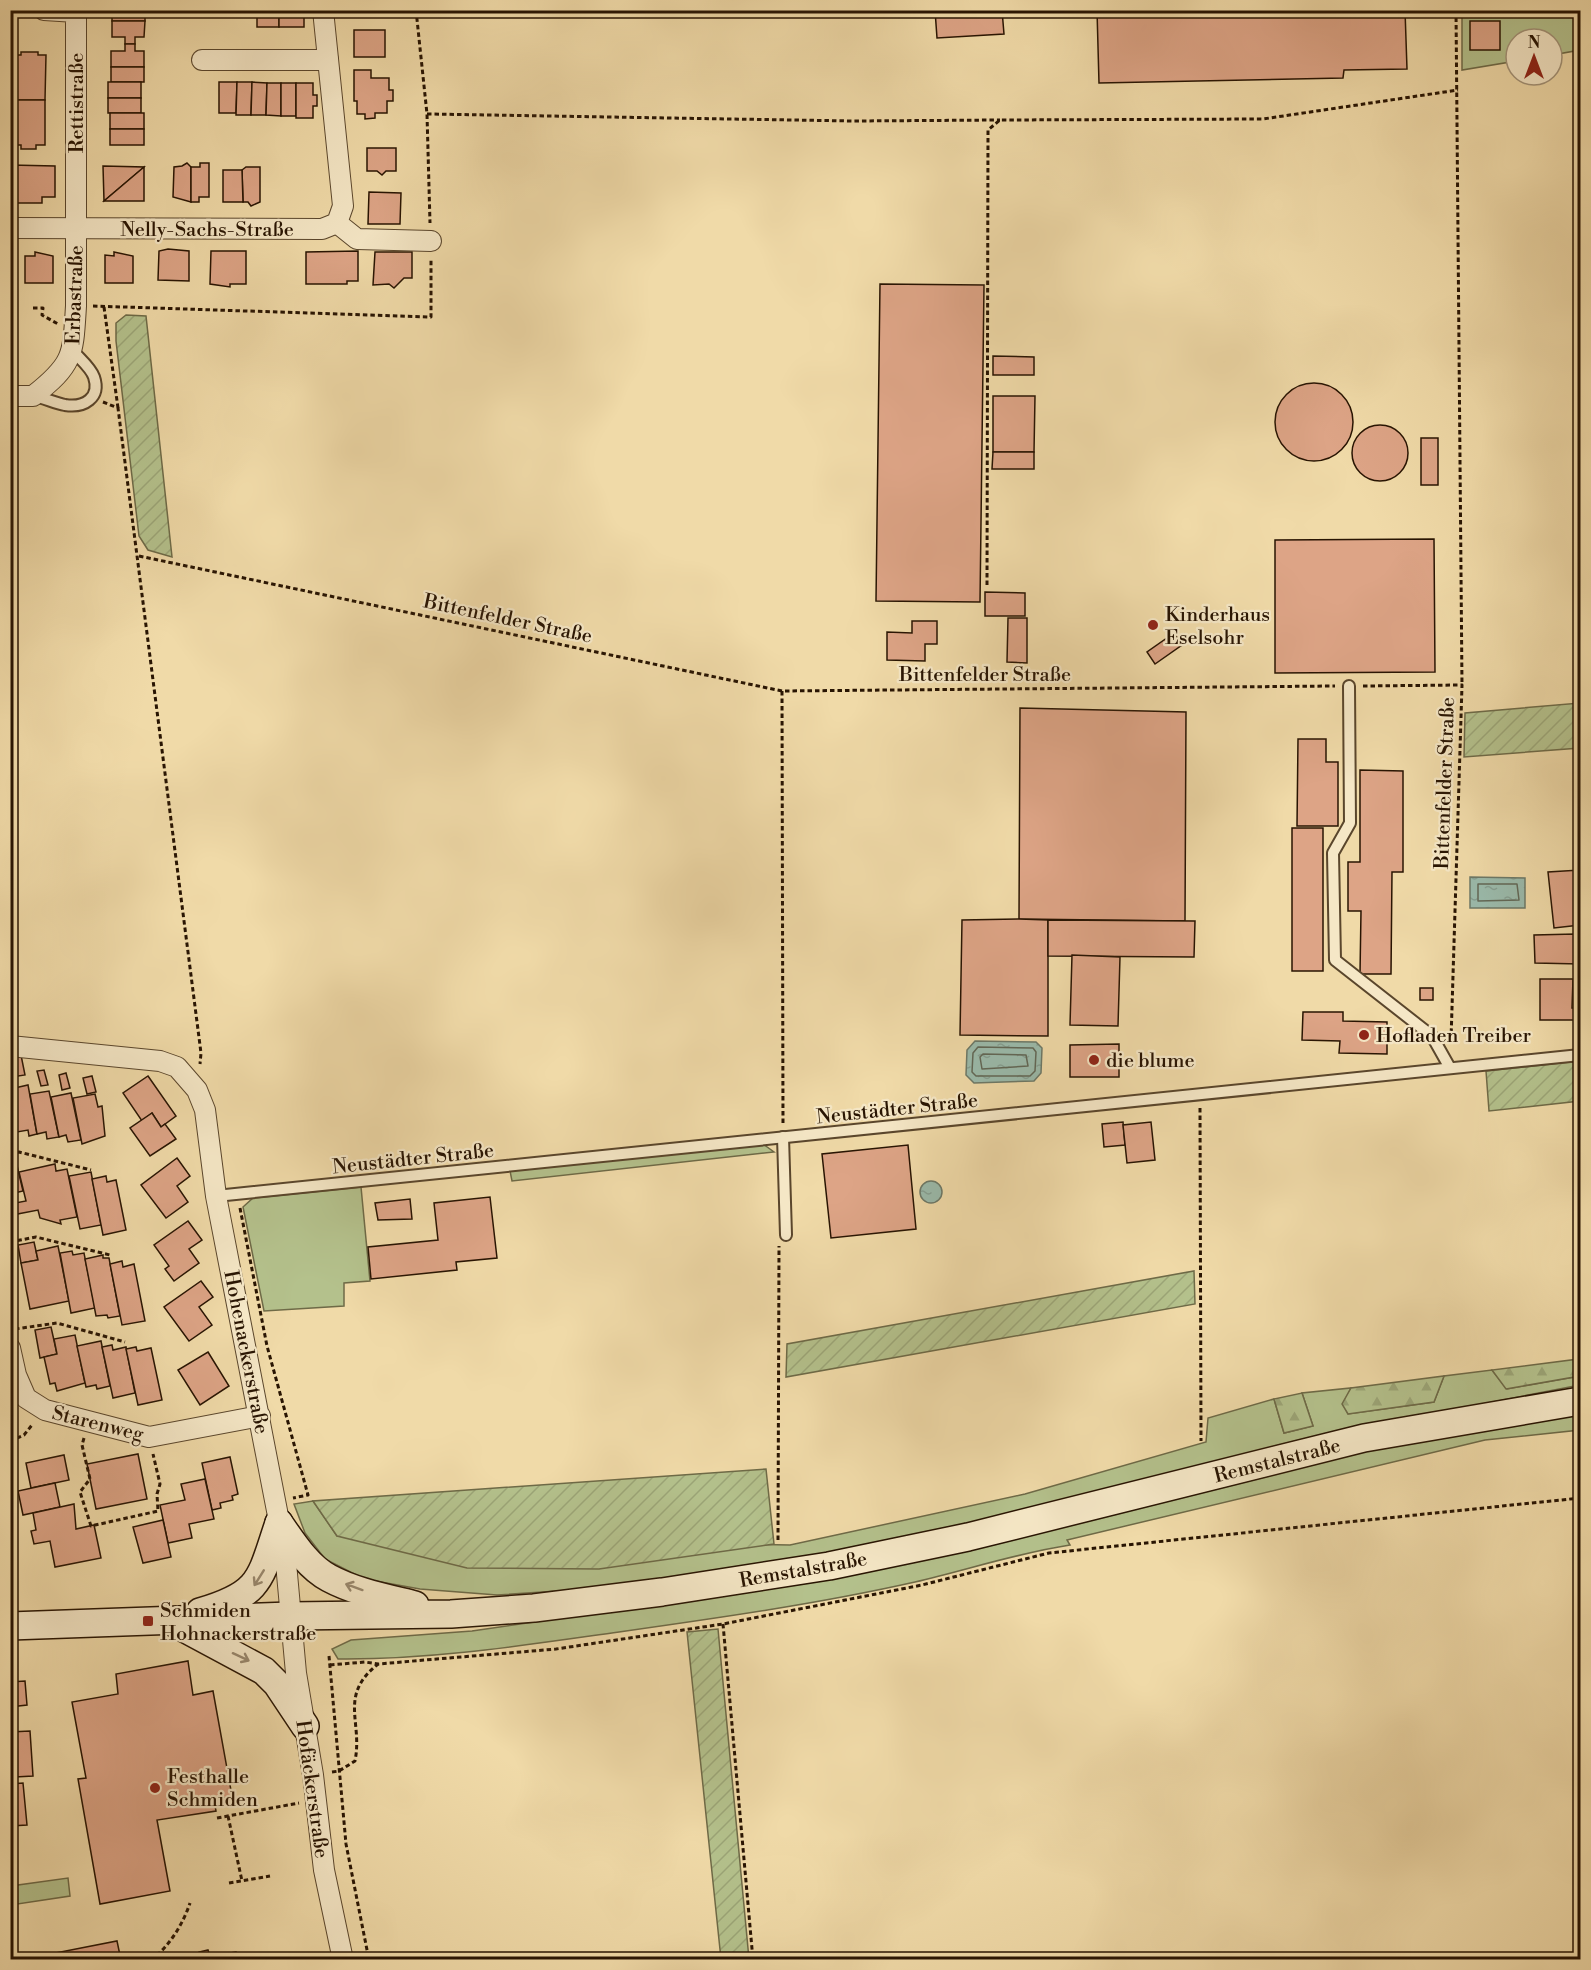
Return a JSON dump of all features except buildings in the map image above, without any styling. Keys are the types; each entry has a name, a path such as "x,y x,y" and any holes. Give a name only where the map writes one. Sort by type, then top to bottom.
{"street":[{"name":"Rettistraße","path":"44,10 76,12 76,228"},
{"path":"323,10 343,206 338,224 357,239 431,241"},
{"path":"202,60 328,60"},
{"name":"Nelly-Sachs-Straße","path":"10,228 322,229 338,224"},
{"name":"Erbastraße","path":"33,396 64,368 74,352 76,228"},
{"path":"10,396 33,396"},
{"path":"10,1046 160,1061 177,1067 198,1090"},
{"name":"Hohenackerstraße","path":"198,1090 205,1110 216,1196 285,1552 290,1617"},
{"name":"Starenweg","path":"10,1348 16,1375 26,1398 45,1410 89,1422 149,1437 260,1416"},
{"name":"Remstalstraße","path":"10,1626 451,1614 651,1593 829,1566 980,1534 1364,1438 1581,1401"},
{"path":"279,1523 300,1553 328,1578 379,1596 451,1614"},
{"path":"170,1620 224,1605 255,1585 262,1575 279,1523"},
{"name":"Hofäckerstraße","path":"290,1617 324,1870 343,1959"},
{"path":"170,1620 264,1671 277,1684 305,1726"}],"lane":[{"path":"33,396 67,405 86,404 93,398 96,390 94,375 74,352"},
{"path":"1349,686 1350,823 1334,853 1335,960 1431,1036 1450,1068"},
{"name":"Neustädter Straße","path":"216,1196 1581,1055"},
{"path":"783,1137 786,1235"}],"path":[{"path":"33,308 43,308 42,315 55,324 75,315 104,307 431,317 427,114 416,10"},
{"path":"1456,10 1462,685"},
{"path":"427,114 853,121 1263,119 1458,90"},
{"path":"987,585 987,130 1000,120"},
{"path":"104,307 139,556 201,1053 198,1090"},
{"path":"93,398 118,408"},
{"name":"Bittenfelder Straße","path":"139,556 782,691 1462,685 1450,1068"},
{"path":"782,691 783,1137"},
{"path":"1200,1094 1201,1441"},
{"path":"10,1154 19,1152 91,1170"},
{"path":"237,1194 267,1346 308,1495"},
{"path":"778,1540 779,1244 786,1235"},
{"path":"10,1242 36,1237 110,1255"},
{"path":"10,1330 57,1323 125,1342"},
{"path":"10,1441 24,1435 45,1410"},
{"path":"89,1422 82,1445 90,1479 80,1492 91,1526 158,1511 157,1494 160,1484 149,1437"},
{"path":"330,1665 365,1662 378,1664 556,1649 723,1624 922,1585 1049,1553 1581,1498"},
{"path":"723,1624 753,1959"},
{"path":"329,1656 346,1844 369,1959"},
{"path":"313,1775 339,1771 355,1761 358,1749 353,1707 356,1688 378,1664"},
{"path":"217,1818 290,1805"},
{"path":"228,1816 242,1881"},
{"path":"229,1883 270,1876"},
{"path":"151,1959 173,1935 190,1903"}],"green space":[{"path":"1462,11 1580,11 1580,50 1564,53 1564,27 1504,27 1504,63 1462,70"},
{"path":"126,315 146,316 172,557 148,550 139,536 116,341 116,323"},
{"path":"1580,703 1580,748 1464,757 1465,713"},
{"path":"1580,1061 1580,1101 1489,1111 1486,1071"},
{"path":"763,1144 774,1152 512,1181 510,1171"},
{"path":"361,1187 370,1281 344,1283 344,1306 264,1311 243,1207 253,1198"},
{"path":"1194,1271 1195,1304 786,1377 787,1344"},
{"path":"1580,1358 1580,1385 1358,1428 862,1550 618,1587 497,1595 420,1589 364,1579 325,1559 305,1533 294,1504 313,1501 337,1536 790,1545 1025,1494 1206,1442 1208,1418 1274,1399 1284,1433 1313,1426 1302,1393 1351,1388 1343,1404 1348,1414 1434,1402 1444,1376 1492,1370 1507,1389 1574,1377"},
{"path":"1579,1359 1574,1377 1506,1389 1492,1370"},
{"path":"1444,1376 1434,1402 1348,1414 1342,1404 1351,1388"},
{"path":"1302,1393 1313,1426 1284,1433 1274,1399"},
{"path":"1580,1407 1580,1430 1485,1440 1067,1540 1070,1545 841,1597 767,1610 479,1651 373,1659 338,1659 332,1649 351,1640 472,1631 688,1600 1407,1438"},
{"path":"766,1469 774,1544 599,1569 467,1568 337,1536 313,1501"},
{"path":"718,1629 749,1959 721,1959 687,1632"},
{"path":"68,1878 70,1896 11,1905 11,1886"}],"water":[{"path":"1470,877 1525,878 1525,908 1470,908"},
{"path":"975,1041 1036,1042 1042,1048 1041,1073 1034,1081 974,1083 966,1075 967,1050"},
{"path":"931,1181 939,1184 942,1192 939,1200 931,1203 923,1200 920,1192 923,1184"}],"place":[{"name":"Kinderhaus Eselsohr","path":"1153,625"},
{"name":"Hofladen Treiber","path":"1364,1035"},
{"name":"die blume","path":"1094,1060"},
{"name":"Schmiden Hohnackerstraße","path":"148,1621"},
{"name":"Festhalle Schmiden","path":"155,1788"}]}
